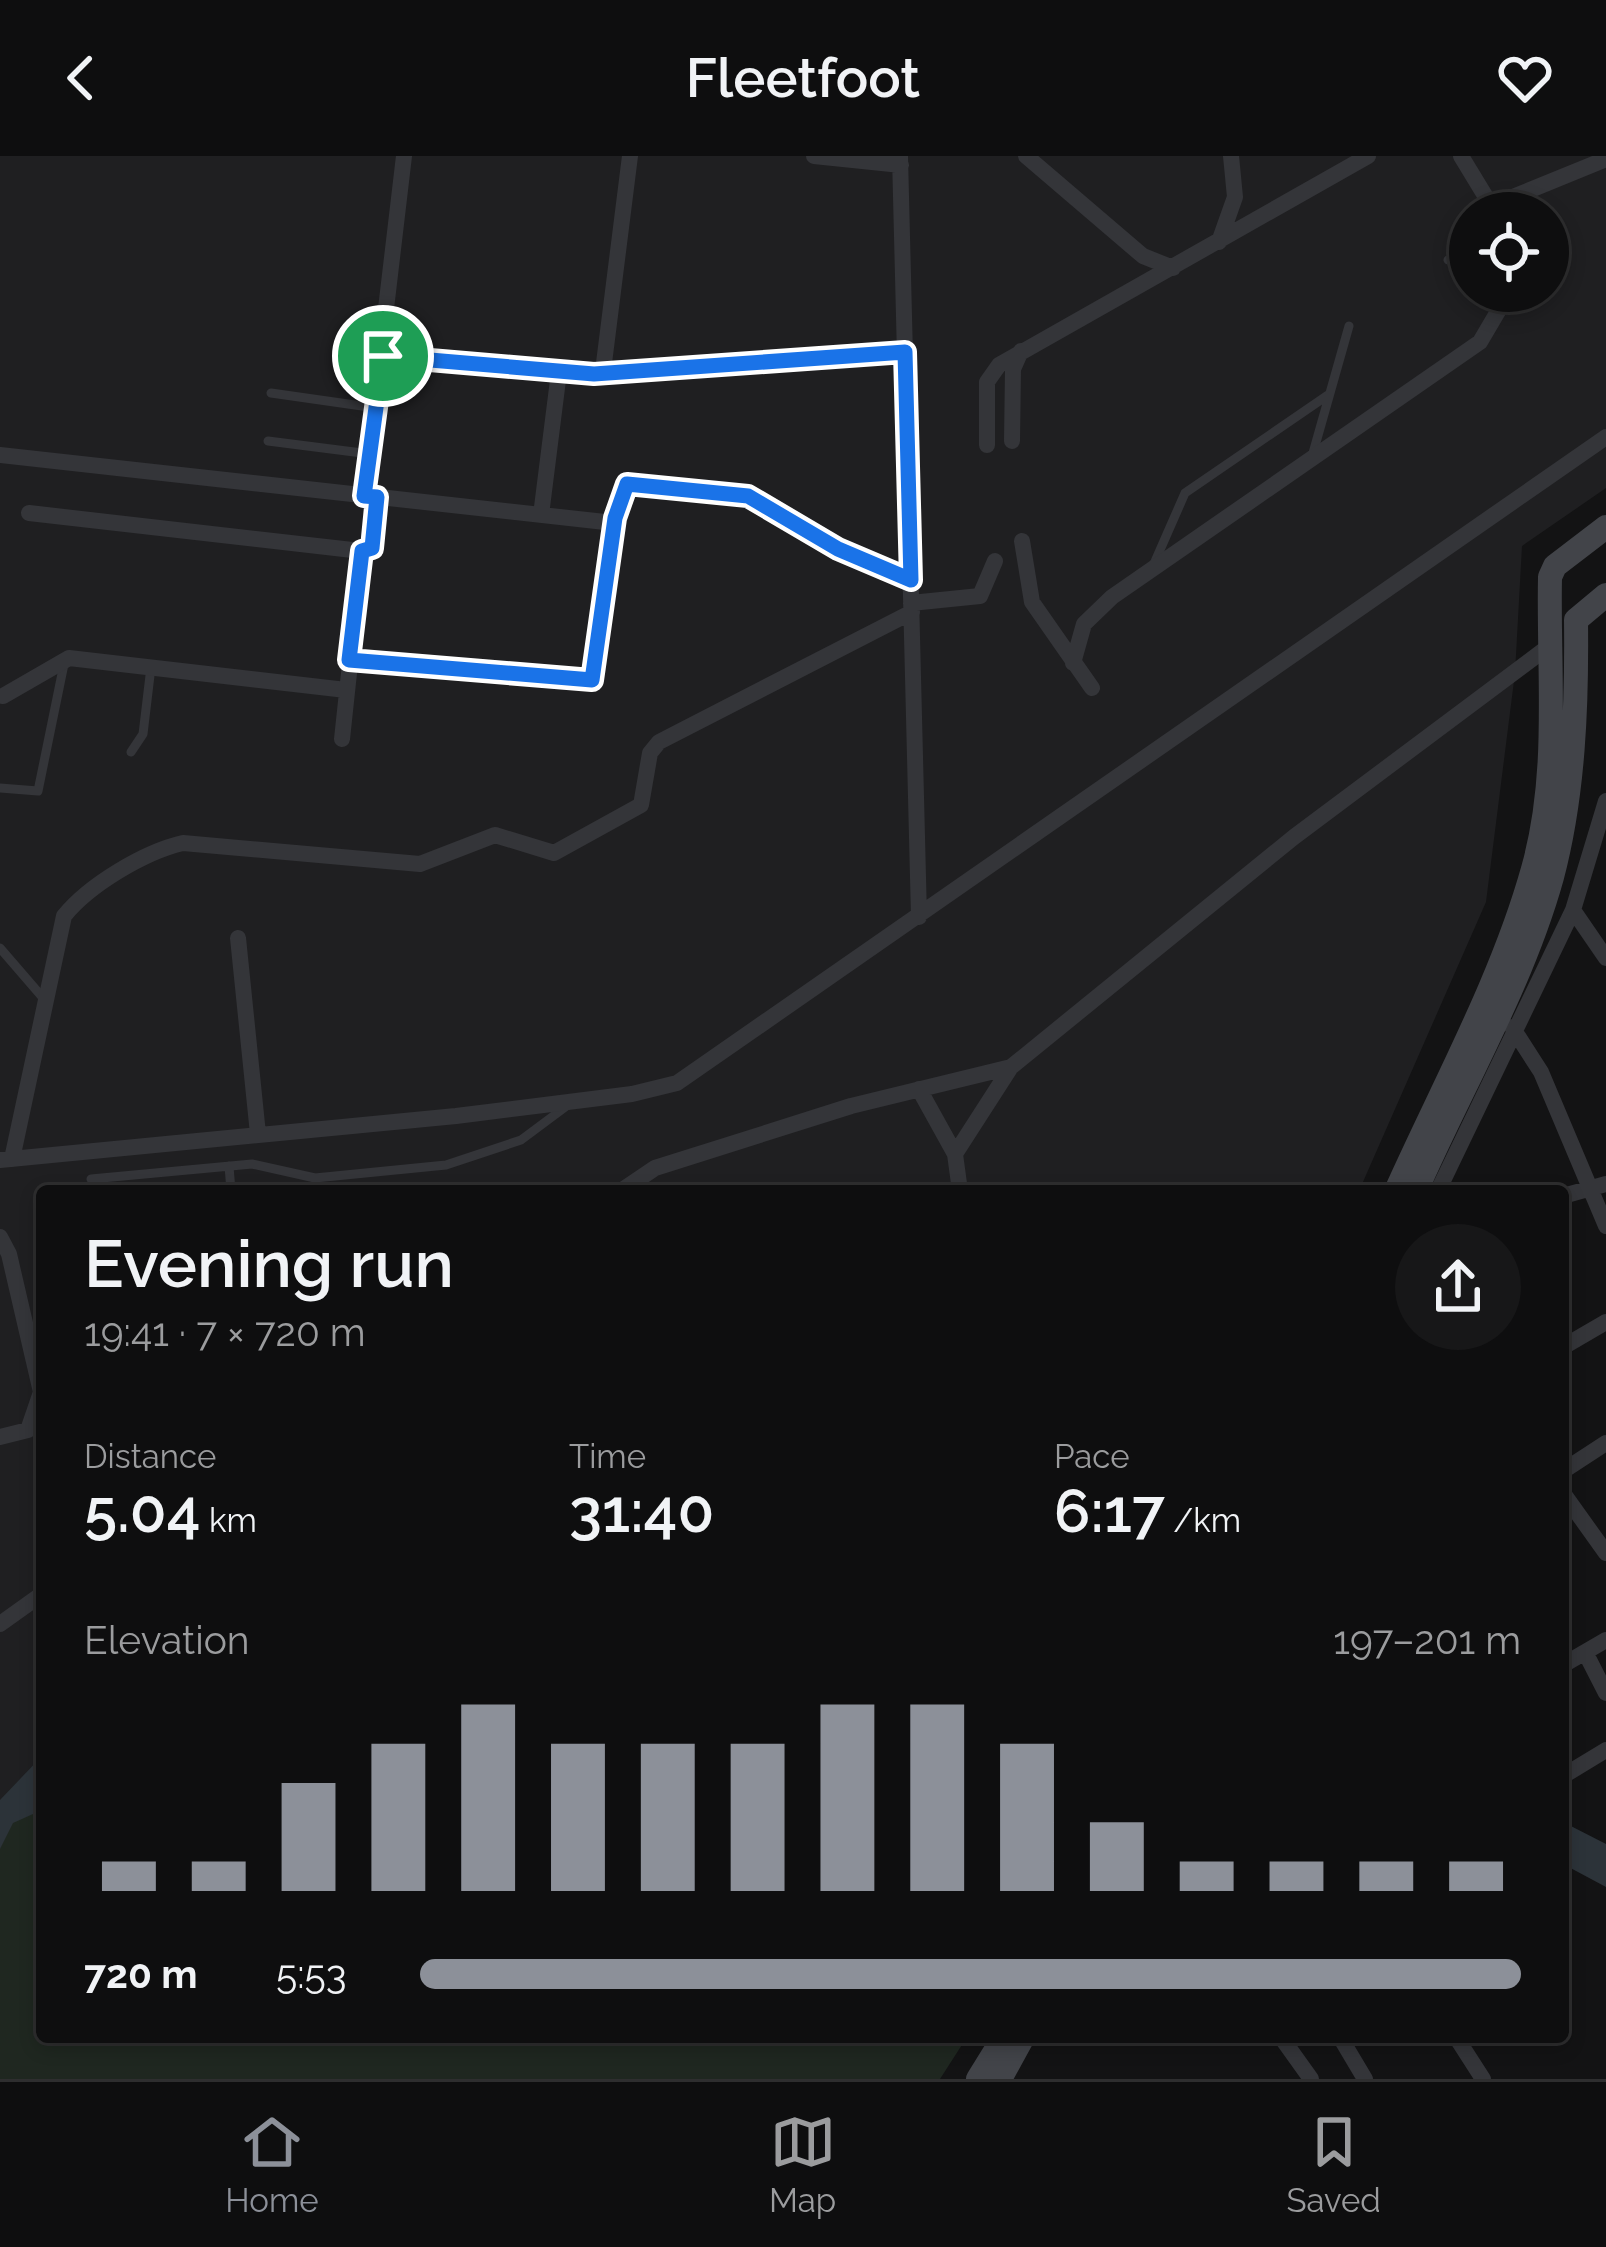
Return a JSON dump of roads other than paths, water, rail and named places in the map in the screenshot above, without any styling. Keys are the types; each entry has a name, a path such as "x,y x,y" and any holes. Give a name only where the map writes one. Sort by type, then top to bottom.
{"main road":[{"path":"1399,1185 1498,965 1532,871 1553,724 1550,593 1555,566 1606,526"},
{"path":"1552,644 1606,595"},
{"path":"1419,1185 1507,1021 1551,879 1562,826 1577,689 1576,620"},
{"path":"978,2079 1000,2043"},
{"path":"1000,2079 1020,2043"}],"street":[{"path":"28,513 362,551 372,548 370,454 404,156"},
{"path":"603,371 630,156"},
{"path":"814,156 900,161 920,917"},
{"path":"1026,156 1143,256 1173,268"},
{"path":"1219,242 1234,197 1231,156"},
{"path":"986,446 987,382 1021,350 1368,156"},
{"path":"1461,156 1483,192"},
{"path":"1531,192 1606,159"},
{"path":"1073,663 1084,624 1152,569 1480,342 1498,312"},
{"path":"1012,441 1013,369 1021,350"},
{"path":"383,356 603,371 905,352"},
{"path":"541,515 559,371"},
{"path":"995,561 980,596 912,608 659,742 646,767 641,806 554,853 494,836 420,864 183,843 162,848 76,902 64,916 6,1160 572,1101 677,1083 1606,437"},
{"path":"0,455 614,523"},
{"path":"349,660 592,680 614,523 627,484 748,496 838,549 911,580"},
{"path":"1022,541 1031,602 1092,688"},
{"path":"342,740 362,551"},
{"path":"955,1154 1011,1066 1294,837 1552,644"},
{"path":"3,696 65,658 346,690"},
{"path":"1440,1185 1507,1021 1573,910 1606,801"},
{"path":"1573,910 1606,958"},
{"path":"238,938 258,1134"},
{"path":"1507,1021 1541,1072 1598,1186 1606,1226"},
{"path":"630,1185 655,1168 1011,1066"},
{"path":"919,1089 955,1154 959,1185"},
{"path":"1569,1194 1598,1186"},
{"path":"0,1238 9,1253 36,1351"},
{"path":"1569,1344 1606,1322"},
{"path":"0,1437 28,1430 36,1415"},
{"path":"1569,1467 1606,1443"},
{"path":"1569,1501 1606,1552"},
{"path":"0,1624 36,1598"},
{"path":"1569,1661 1606,1640"},
{"path":"1585,1652 1606,1693"},
{"path":"1569,1772 1606,1750"},
{"path":"1285,2043 1312,2079"},
{"path":"1344,2043 1365,2079"},
{"path":"1460,2043 1483,2079"}],"lane":[{"path":"1312,458 1349,326"},
{"path":"271,393 376,408"},
{"path":"1152,569 1185,493 1328,395"},
{"path":"268,441 370,454"},
{"path":"0,788 38,791 65,658"},
{"path":"131,752 143,734 151,667"},
{"path":"0,948 46,1004"},
{"path":"92,1179 252,1164 315,1178 446,1165 521,1140 572,1101"},
{"path":"229,1166 231,1185"}]}
